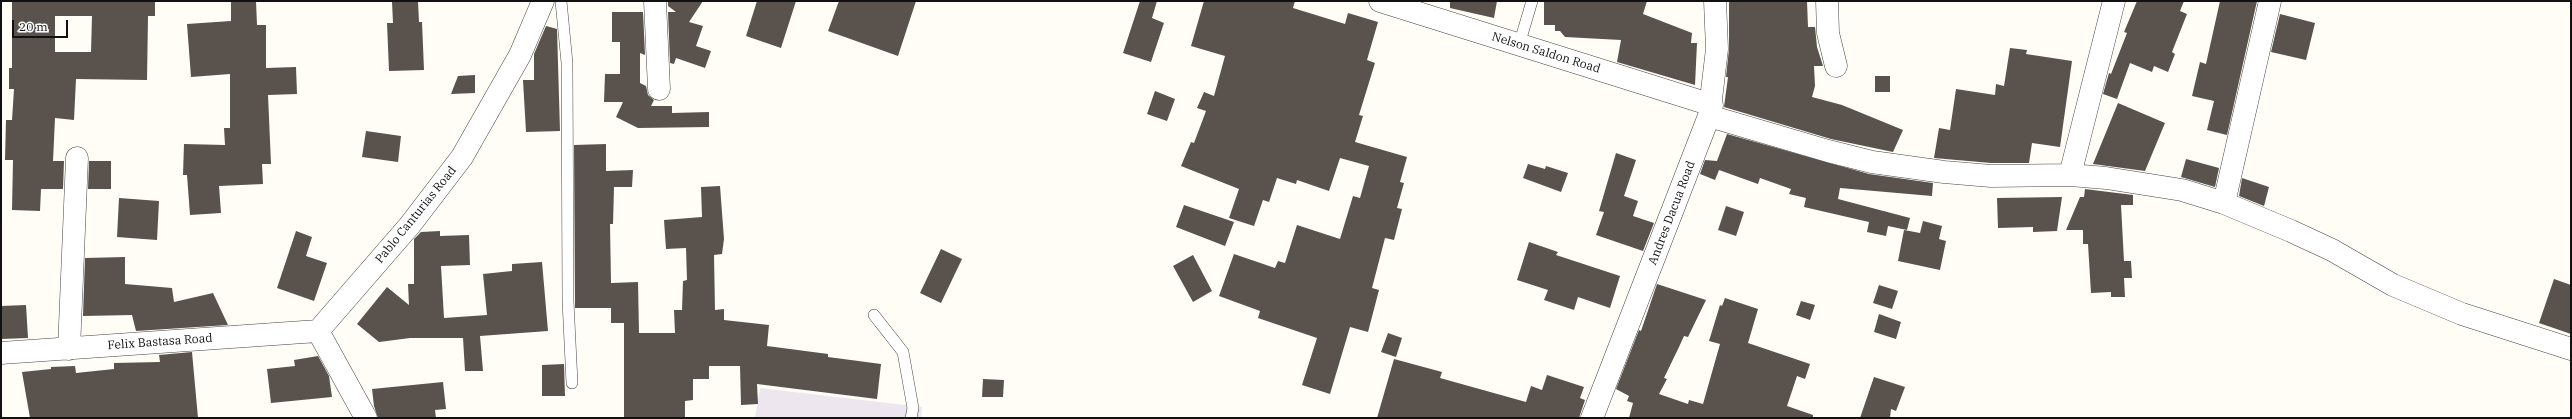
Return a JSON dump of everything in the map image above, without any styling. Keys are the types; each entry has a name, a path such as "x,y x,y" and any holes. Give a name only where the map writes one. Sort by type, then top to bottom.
{"street":[{"name":"Pablo Canturias Road","path":"318,331 410,225 462,156 520,55 543,1"},
{"path":"655,1 659,89"},
{"name":"Nelson Saldon Road","path":"1380,1 1519,45 1828,151 1872,162 1983,175 2070,175 2144,183 2182,190 2224,203 2332,250 2392,285 2462,314 2571,349"},
{"name":"Andres Dacua Road","path":"1592,418 1710,111 1717,49 1716,1"},
{"path":"1827,1 1828,33 1836,66"},
{"path":"2070,175 2114,1"},
{"path":"2224,203 2270,1"},
{"path":"69,348 77,158"},
{"name":"Felix Bastasa Road","path":"1,353 318,331"},
{"path":"318,331 366,418"}],"lane":[{"path":"561,1 566,63 568,301 572,383"},
{"path":"1519,45 1532,1"},
{"path":"874,315 903,352 913,408 912,418"}],"shaded area":[{"path":"760,388 922,407 921,418 755,418"}],"building":[{"path":"12,1 155,1 155,16 148,16 147,80 76,79 74,120 55,118 53,161 64,161 63,189 41,189 40,211 12,210 13,160 5,160 6,120 12,120 14,89 9,89 9,68 12,68","holes":["55,16 92,16 91,52 55,52"]},
{"path":"231,1 256,1 257,25 266,25 266,68 296,67 297,94 268,95 271,164 262,164 263,184 219,186 221,213 190,215 187,175 183,175 184,144 225,145 224,128 230,128 230,74 191,77 187,24 231,21"},
{"path":"418,1 419,22 422,22 424,70 389,71 387,23 393,23 392,2"},
{"path":"668,1 703,1 689,22 703,26 696,46 711,51 705,68 676,58 674,64 670,63 668,12 676,12 668,6"},
{"path":"757,1 796,1 781,48 746,36"},
{"path":"839,1 916,1 898,56 828,31"},
{"path":"1140,1 1157,1 1152,18 1164,23 1151,62 1123,53"},
{"path":"1204,1 1295,1 1293,8 1345,24 1348,13 1378,22 1367,60 1375,63 1359,115 1363,116 1355,142 1407,157 1400,182 1404,183 1397,208 1402,209 1394,240 1385,238 1372,288 1379,290 1368,332 1350,327 1330,394 1302,385 1317,338 1258,318 1260,311 1219,296 1234,254 1275,268 1278,261 1285,263 1297,225 1340,239 1353,196 1360,198 1369,166 1340,158 1329,191 1297,180 1296,184 1277,178 1269,202 1263,200 1254,226 1229,218 1239,189 1181,166 1191,142 1194,143 1206,111 1197,108 1204,92 1214,96 1225,56 1191,46"},
{"path":"1450,1 1497,1 1494,18 1450,8"},
{"path":"1544,1 1647,1 1643,14 1692,33 1691,43 1697,43 1695,85 1617,62 1621,40 1565,37 1560,31 1555,31 1555,25 1544,25"},
{"path":"1729,1 1807,1 1808,27 1815,27 1817,47 1823,66 1814,66 1815,86 1812,97 1842,105 1903,130 1893,152 1831,139 1724,107 1728,77 1726,77 1729,49"},
{"path":"2137,1 2184,1 2180,11 2187,14 2172,52 2175,54 2168,72 2154,66 2152,72 2130,63 2117,99 2103,94 2109,73 2111,74 2127,33 2124,32"},
{"path":"2220,1 2257,1 2227,135 2207,130 2214,101 2192,96 2200,62 2206,64"},
{"path":"612,12 643,12 645,55 640,53 640,83 646,86 648,95 654,100 651,106 672,106 672,113 709,112 709,127 638,128 616,117 623,102 604,102 605,74 620,74 620,42 612,42"},
{"path":"2280,14 2315,23 2306,60 2271,52"},
{"path":"546,26 557,29 560,131 526,132 523,80 534,80 534,54"},
{"path":"2010,48 2027,50 2026,54 2072,61 2060,147 2032,143 2029,163 1991,163 1934,158 1939,128 1950,130 1956,89 1995,95 1996,84 2004,86"},
{"path":"475,75 475,93 451,94 458,76"},
{"path":"1875,76 1890,76 1890,92 1875,92"},
{"path":"1155,91 1175,99 1167,121 1147,114"},
{"path":"2118,103 2165,123 2145,171 2093,164"},
{"path":"366,131 401,136 398,162 362,157"},
{"path":"1727,134 1869,174 1933,183 1932,196 1840,188 1838,199 1910,218 1907,230 1888,226 1886,236 1867,232 1869,222 1804,207 1806,198 1789,194 1791,189 1760,178 1758,184 1719,170 1715,180 1700,174 1705,160 1717,161"},
{"path":"606,144 606,171 633,170 632,187 614,187 613,224 610,224 611,283 638,282 639,333 675,333 674,310 682,310 683,281 687,280 686,248 666,249 664,220 702,217 701,187 720,186 724,239 722,254 714,255 715,310 724,309 724,320 769,325 767,346 828,354 828,357 881,364 877,399 757,384 758,404 741,405 740,366 709,366 709,379 693,379 693,400 685,401 685,418 624,418 624,323 611,323 611,308 575,308 574,145"},
{"path":"1616,153 1636,160 1624,196 1638,201 1633,216 1654,223 1643,251 1596,235 1604,212 1599,211"},
{"path":"2186,159 2219,168 2215,187 2181,177"},
{"path":"89,161 111,161 111,189 88,189"},
{"path":"1528,164 1545,169 1546,166 1568,173 1561,192 1523,178"},
{"path":"2242,178 2269,187 2264,206 2239,196"},
{"path":"2085,189 2133,195 2133,205 2121,205 2124,261 2131,261 2132,278 2124,278 2125,297 2111,297 2111,292 2091,293 2088,244 2083,244 2083,230 2066,230 2080,197 2084,197"},
{"path":"2062,197 2057,231 2033,232 2033,227 1998,228 1997,198"},
{"path":"119,198 159,201 157,240 117,237"},
{"path":"1184,205 1234,222 1225,246 1176,227"},
{"path":"1726,206 1744,212 1736,236 1718,230"},
{"path":"1923,221 1942,226 1939,239 1946,241 1940,270 1898,261 1904,230 1920,233"},
{"path":"296,231 312,237 306,256 327,263 314,301 277,288"},
{"path":"440,231 440,236 469,235 470,265 441,266 444,318 487,315 483,274 512,271 512,264 542,262 548,331 480,336 483,371 465,371 463,338 410,338 379,342 357,324 387,287 409,305 408,284 414,284 414,239 421,232"},
{"path":"1529,242 1558,252 1556,255 1620,276 1610,308 1578,297 1574,310 1544,300 1548,290 1517,280"},
{"path":"941,249 962,259 941,303 920,293"},
{"path":"1193,255 1212,291 1193,302 1173,266"},
{"path":"125,257 125,284 172,288 174,302 213,293 228,325 136,331 132,315 83,316 85,258"},
{"path":"2554,279 2571,285 2571,334 2539,323"},
{"path":"1657,284 1706,300 1688,337 1684,336 1664,378 1667,379 1659,394 1688,404 1689,400 1703,404 1720,344 1709,341 1720,305 1722,306 1725,298 1758,309 1748,343 1810,364 1805,379 1797,376 1787,406 1813,415 1813,418 1629,418 1633,403 1627,401 1629,396 1616,389 1639,330 1641,331"},
{"path":"1879,285 1898,291 1892,309 1873,303"},
{"path":"1801,301 1815,305 1810,320 1796,315"},
{"path":"26,305 28,338 1,339 1,306"},
{"path":"1879,314 1901,322 1896,339 1874,332"},
{"path":"1388,333 1402,338 1396,357 1381,352"},
{"path":"192,352 198,418 30,418 22,372 51,369 51,367 75,366 76,373 114,369 114,363 160,362 159,355"},
{"path":"318,356 329,376 332,397 271,403 267,369 295,366 294,360"},
{"path":"1394,359 1442,372 1440,378 1526,402 1531,386 1542,390 1547,375 1584,387 1580,398 1585,400 1579,418 1377,418"},
{"path":"564,364 565,396 542,396 542,365"},
{"path":"1874,377 1905,387 1896,411 1891,409 1890,418 1860,418"},
{"path":"983,379 1004,380 1003,397 982,397"},
{"path":"443,382 446,409 435,410 436,418 378,418 374,406 372,389"}]}
